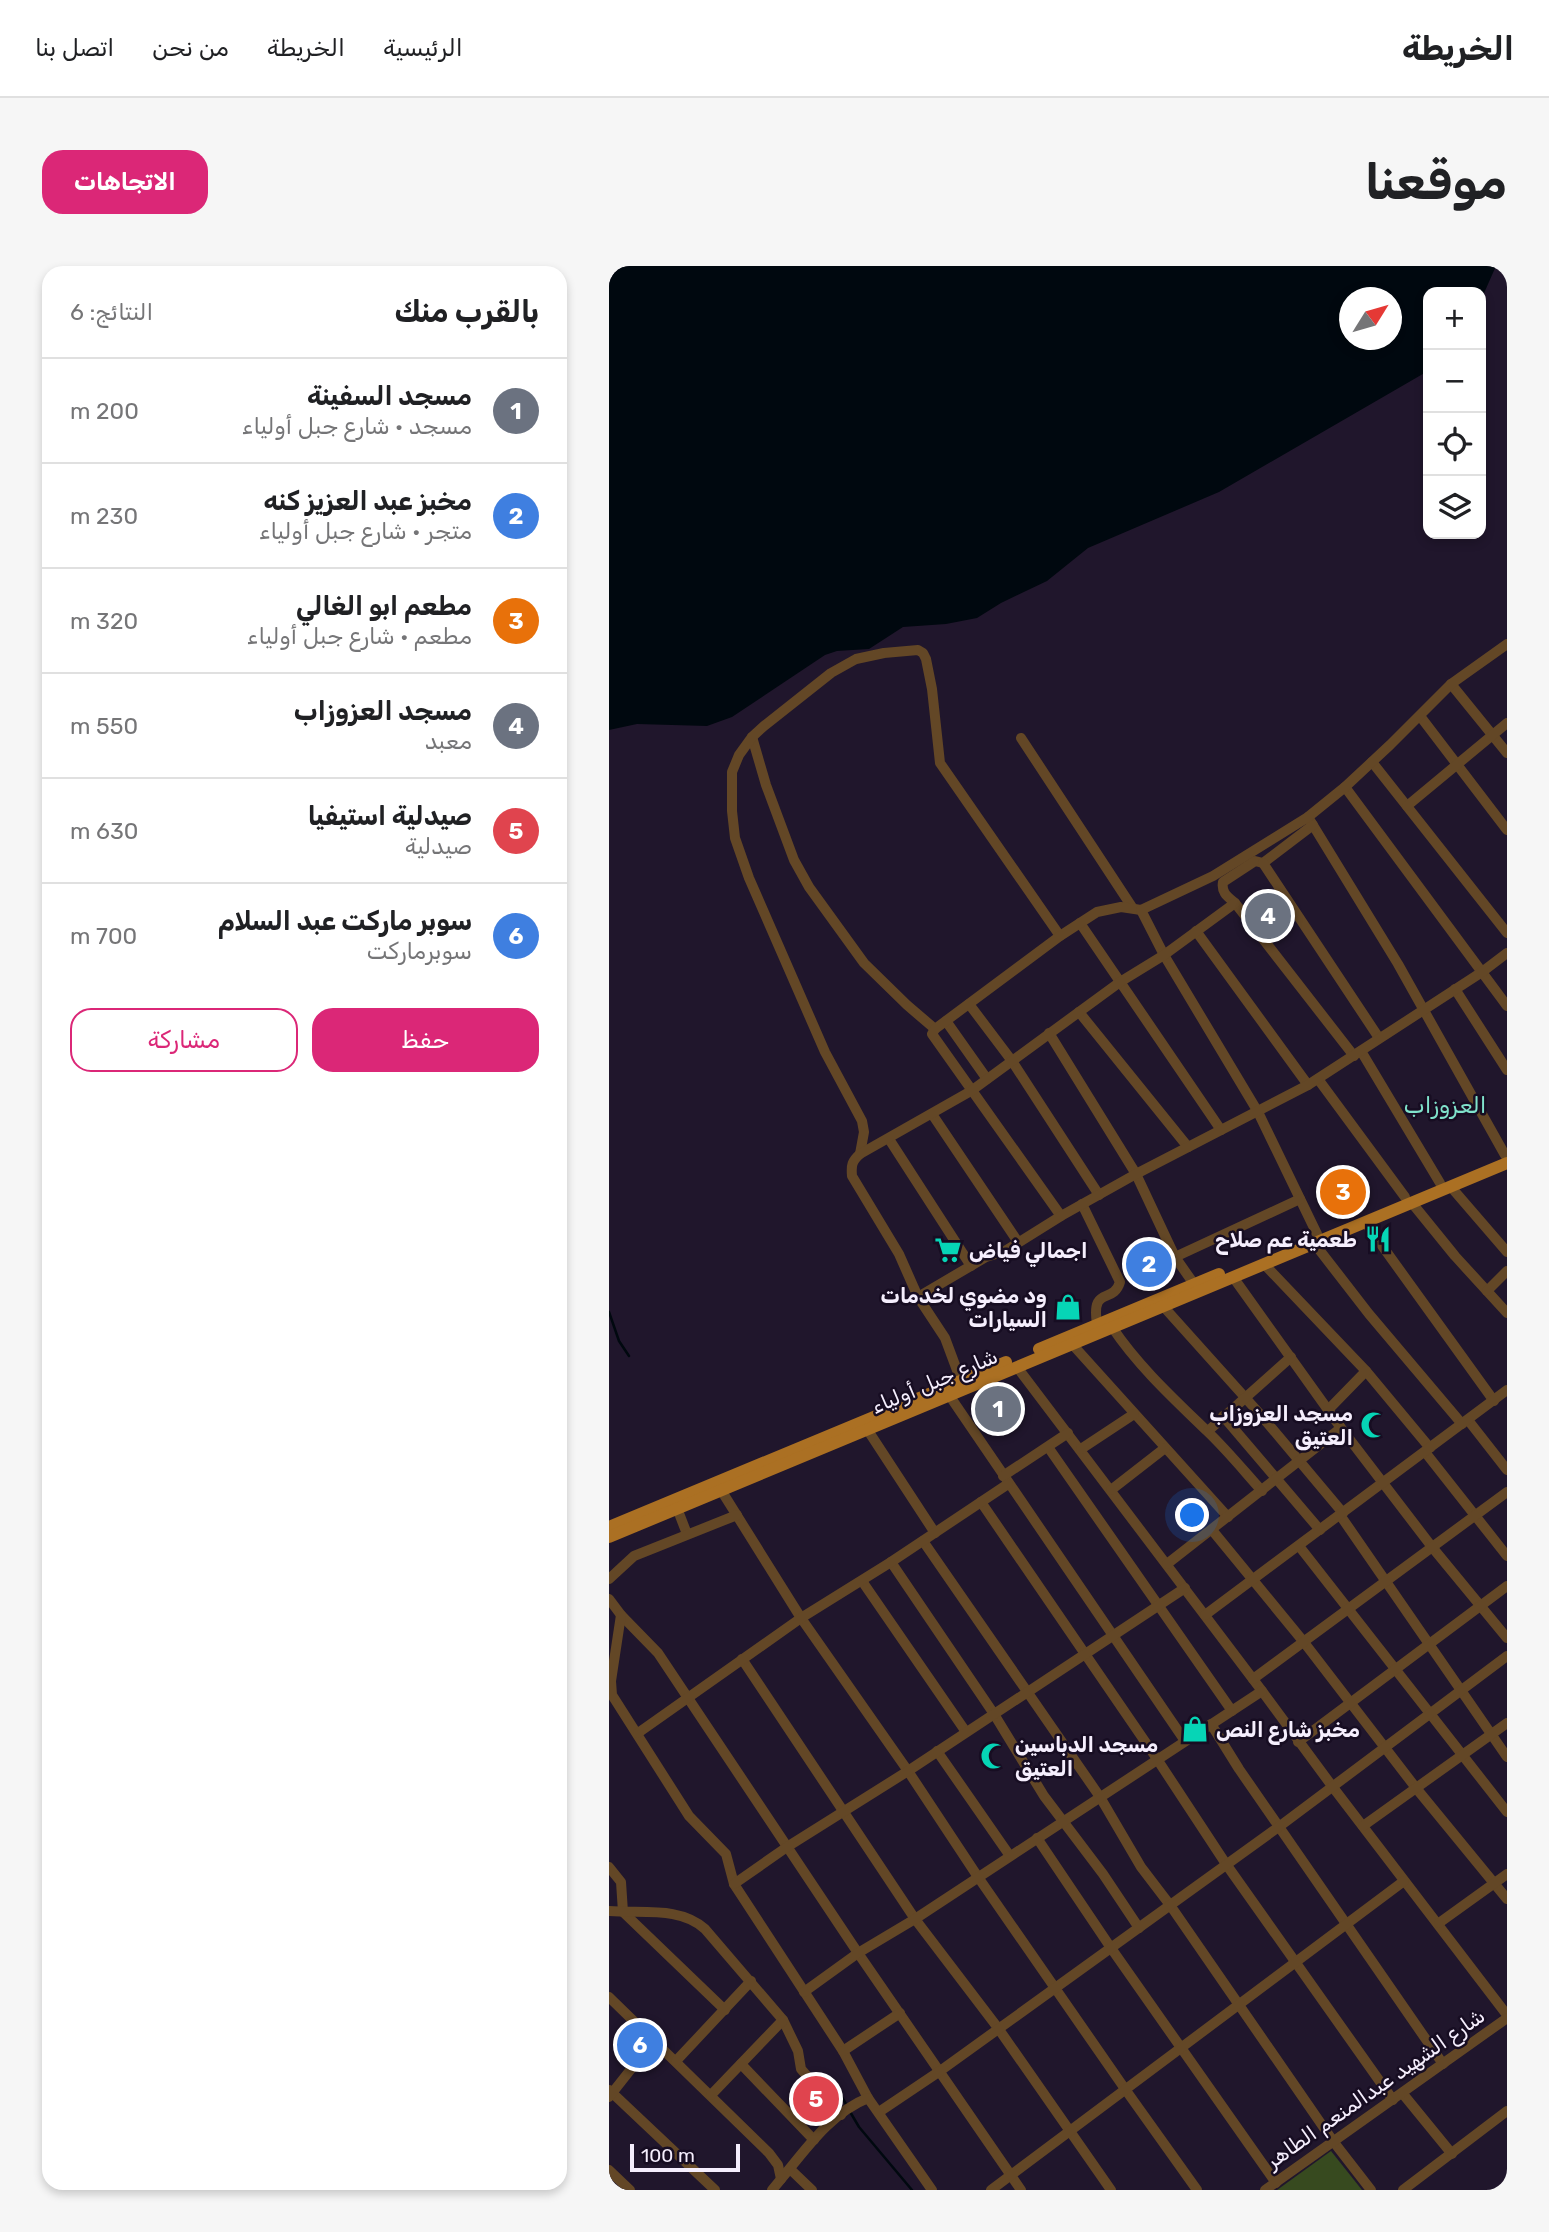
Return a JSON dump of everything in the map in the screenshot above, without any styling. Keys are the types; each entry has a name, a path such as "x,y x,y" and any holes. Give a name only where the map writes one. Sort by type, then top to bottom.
{"main road":[{"name":"شارع جبل أولياء","path":"609,1527 1194,1284 1278,1254 1446,1185 1506,1157"},
{"name":"شارع جبل أولياء","path":"1315,1239 1365,1222 1409,1200"},
{"name":"شارع جبل أولياء","path":"609,1537 1264,1264 1278,1254"}],"street":[{"path":"1263,863 1311,821 1451,684 1507,644"},
{"path":"860,1154 864,1132 862,1121 825,1052 749,878 735,838 732,772 739,755 752,737 831,673 856,659 884,653 918,650 923,653 932,689 940,763 1060,936"},
{"path":"1451,684 1507,753"},
{"path":"1420,716 1507,831"},
{"path":"1407,806 1507,723"},
{"path":"752,737 766,785 794,860 809,887 864,963 935,1028"},
{"path":"1021,738 1136,909 1258,1112 1300,1199 1315,1239 1369,1314 1507,1470"},
{"path":"1372,762 1507,933"},
{"path":"1345,788 1507,1006"},
{"path":"1061,1216 934,1039 932,1034 935,1028 1060,936 1104,909 1121,906 1136,909 1170,897 1311,821"},
{"path":"1311,821 1398,964 1506,1157"},
{"path":"1379,1038 1263,863 1255,861 1223,882 1226,896 1357,1053 1446,1185 1507,1252"},
{"path":"1170,897 1212,888 1219,889 1234,904"},
{"path":"961,1381 945,1338 918,1297 899,1254 852,1176 853,1160 971,1091 1120,982 1164,955 1234,904"},
{"path":"1262,937 1294,913"},
{"path":"1080,923 1221,1130"},
{"path":"1196,931 1409,1200 1507,1313"},
{"path":"918,1297 986,1257 1005,1251 1136,1174 1313,1082 1507,953"},
{"path":"1455,989 1507,1070"},
{"path":"969,1004 1012,1061 1099,1195"},
{"path":"1079,1012 1188,1147"},
{"path":"946,1021 987,1079"},
{"path":"1049,1033 1136,1174 1175,1257 1194,1284"},
{"path":"932,1114 1019,1242"},
{"path":"889,1139 971,1266"},
{"path":"1175,1257 1300,1199"},
{"path":"1082,1204 1121,1282 1118,1289 1096,1303 1094,1307 1097,1324"},
{"path":"1365,1222 1494,1401"},
{"path":"1264,1264 1366,1371 1507,1556"},
{"path":"1487,1291 1507,1271"},
{"path":"1233,1277 1341,1428 1507,1639"},
{"path":"1163,1306 1245,1397 1341,1514 1507,1757"},
{"path":"1112,1327 1166,1390 1208,1431 1262,1491"},
{"path":"1072,1344 1228,1517"},
{"path":"1208,1431 1290,1357"},
{"path":"1017,1367 1298,1742 1439,1923 1507,2017"},
{"path":"1328,1410 1366,1371"},
{"path":"1205,1615 1507,1391"},
{"path":"949,1395 1185,1741"},
{"path":"1081,1449 1134,1414"},
{"path":"1223,1416 1320,1530"},
{"path":"1167,1564 1341,1428"},
{"path":"867,1429 935,1533"},
{"path":"638,1733 800,1618 862,1581 981,1502 1005,1480 1068,1433"},
{"path":"1048,1447 1232,1711"},
{"path":"1111,1490 1165,1448"},
{"path":"721,1490 800,1618 1197,2190"},
{"path":"1253,1679 1507,1492"},
{"path":"981,1502 1226,1864 1297,1963 1398,2097 1452,2154"},
{"path":"677,1508 687,1534"},
{"path":"609,1579 634,1556 737,1515"},
{"path":"1212,1530 1254,1579 1416,1788 1507,1899"},
{"path":"923,1541 1100,1797 1141,1867 1333,2141 1371,2190"},
{"path":"1299,1546 1507,1812"},
{"path":"891,1562 995,1714 1044,1796 1139,1928"},
{"path":"862,1581 966,1732"},
{"path":"1298,1742 1507,1586"},
{"path":"734,1884 1185,1588"},
{"path":"609,1599 658,1653 858,1953 1021,2190"},
{"path":"621,1615 610,1689 615,1702 638,1733 689,1816 726,1854 734,1884 843,2051 868,2098 932,2190"},
{"path":"879,2112 1280,1826 1507,1656"},
{"path":"742,1659 915,1919 998,2028 1111,2190"},
{"path":"804,1992 858,1953 915,1919 1262,1691"},
{"path":"1363,1826 1507,1723"},
{"path":"1212,1724 1239,1769 1443,2064"},
{"path":"937,1751 1010,1856"},
{"path":"1037,1838 1276,2183"},
{"path":"609,1867 621,1882 623,1912 725,2010"},
{"path":"1439,1923 1507,1874"},
{"path":"992,2190 1405,1881"},
{"path":"609,1910 682,1915 694,1919 783,2020 798,2051 801,2069 841,2115"},
{"path":"676,2061 751,1982"},
{"path":"610,2002 654,2040 769,2153 778,2165 781,2179"},
{"path":"843,2051 900,2013"},
{"name":"شارع الشهيد عبدالمنعم الطاهر","path":"1265,2190 1507,2017"},
{"path":"711,2095 783,2020"},
{"path":"654,2040 610,2093 715,2190"},
{"path":"741,2064 814,2140"},
{"path":"772,2190 814,2140 841,2115 868,2098"},
{"path":"1403,2190 1507,2111"},
{"path":"769,2153 793,2165 812,2190"},
{"path":"609,2171 630,2190"}],"green space":[{"path":"1331,2151 1362,2190 1277,2190"}],"shaded area":[{"path":"609,266 1496,266 1486,289 1423,287 1423,374 1219,492 1088,548 1047,581 977,618 946,624 903,627 869,649 837,651 825,655 732,717 707,726 637,724 609,730"}],"waterway":[{"path":"609,1312 619,1341 629,1356"},
{"path":"840,2094 846,2104"},
{"path":"849,2110 859,2127 912,2190"}],"place":[{"name":"مسجد العزوزاب","path":"1268,916"},
{"name":"مطعم ابو الغالي","path":"1343,1192"},
{"name":"طعمية عم صلاح","path":"1378,1239"},
{"name":"اجمالي فياض","path":"948,1250"},
{"name":"مخبز عبد العزيز كنه","path":"1149,1264"},
{"name":"ود مضوي لخدمات السيارات","path":"1068,1307"},
{"name":"مسجد السفينة","path":"998,1409"},
{"name":"مسجد العزوزاب العتيق","path":"1374,1425"},
{"name":"مخبز شارع النص","path":"1195,1729"},
{"name":"مسجد الدباسين العتيق","path":"994,1756"},
{"name":"سوبر ماركت عبد السلام","path":"640,2045"},
{"name":"صيدلية استيفيا","path":"816,2099"}],"district":[{"name":"العزوزاب","path":"1445,1105"}]}
